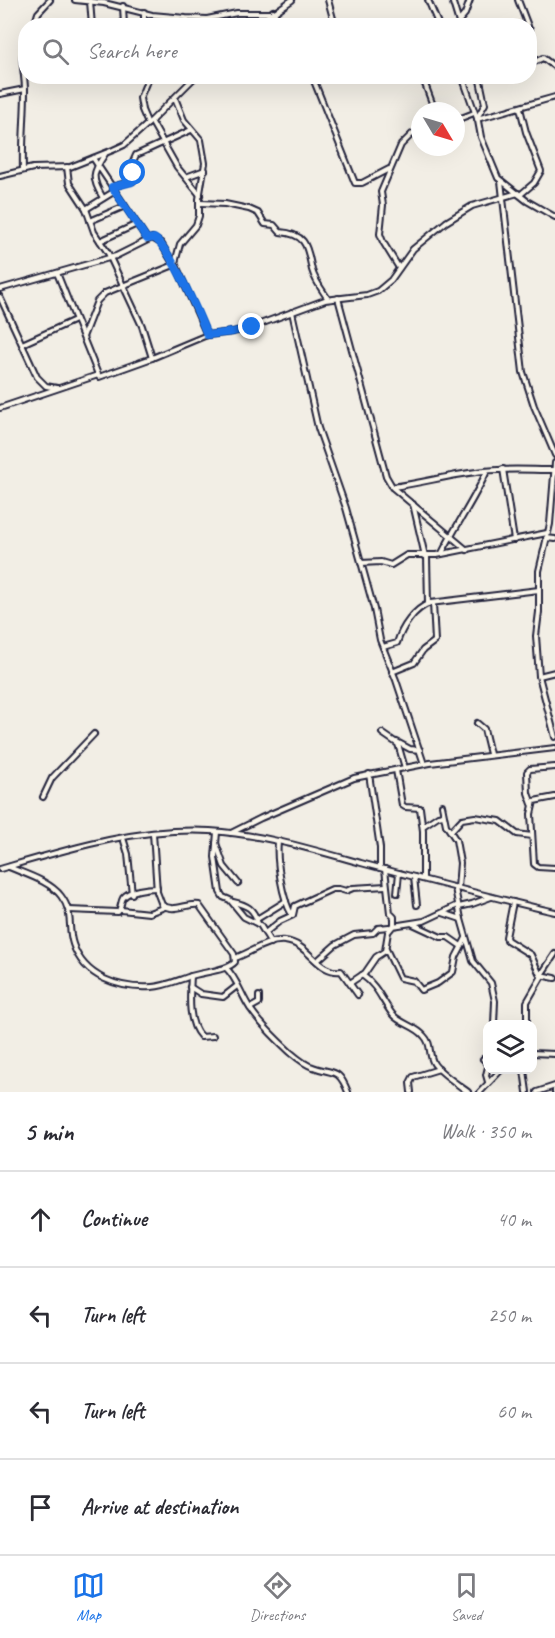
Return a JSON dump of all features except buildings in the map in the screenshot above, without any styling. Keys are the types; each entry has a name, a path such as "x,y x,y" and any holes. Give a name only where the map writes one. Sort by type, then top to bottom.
{"street":[{"path":"36,18 50,0"},
{"path":"75,0 123,6 161,16 188,18"},
{"path":"265,18 292,0"},
{"path":"328,0 333,18"},
{"path":"428,0 436,18"},
{"path":"452,0 458,18"},
{"path":"463,18 470,0"},
{"path":"518,0 525,18"},
{"path":"90,1 91,18"},
{"path":"123,6 124,18"},
{"path":"144,12 144,18"},
{"path":"208,18 237,13 272,12"},
{"path":"272,12 276,18"},
{"path":"537,61 543,58 555,68"},
{"path":"23,170 25,84"},
{"path":"146,84 140,98 142,110 164,142 169,154 200,195"},
{"path":"0,176 23,170 67,167 124,145 150,123 188,84"},
{"path":"315,84 355,183 362,183 390,169"},
{"path":"425,84 432,102"},
{"path":"465,84 485,149 501,182 555,218"},
{"path":"477,119 484,104 481,84"},
{"path":"0,94 25,89"},
{"path":"477,119 555,97"},
{"path":"175,98 184,120 202,144 205,170 199,203 200,212 196,225 180,244 175,267"},
{"path":"168,105 178,109"},
{"path":"0,408 152,358 207,335 242,330 328,299 367,295 378,291 391,280 413,249 446,222 472,206 519,194 534,183 541,171 526,132 520,108"},
{"path":"465,116 474,113"},
{"path":"86,209 114,189 132,182 134,157 192,130"},
{"path":"399,268 382,242 380,234 382,187 401,145 411,135"},
{"path":"103,198 94,178 105,153"},
{"path":"93,158 147,239"},
{"path":"67,167 69,183 86,209 110,257 142,326 152,358"},
{"path":"186,177 205,170"},
{"path":"501,182 523,372 534,406 555,455"},
{"path":"118,209 120,198"},
{"path":"199,203 225,204 256,211 266,224 274,225 280,232 296,234 309,250 316,280 328,299"},
{"path":"90,221 125,206"},
{"path":"100,241 136,224"},
{"path":"0,289 122,253 147,239 158,239 175,267 207,335"},
{"path":"83,337 97,301 105,293 175,267"},
{"path":"57,273 98,375"},
{"path":"0,297 41,383 57,388"},
{"path":"338,298 386,476 392,487 467,550"},
{"path":"292,312 318,428 346,508 383,647 424,764"},
{"path":"22,344 75,320"},
{"path":"555,463 551,509 539,571 539,612 536,636 540,676 555,737"},
{"path":"502,470 514,540"},
{"path":"392,487 487,471 554,470"},
{"path":"442,554 450,536 477,495 487,471"},
{"path":"392,672 414,663 423,650 435,641 426,556 413,503"},
{"path":"361,563 381,562 391,565 407,555 442,554 547,536 555,539"},
{"path":"383,647 397,643 399,635 411,617 418,609 431,603 539,590"},
{"path":"540,676 555,672"},
{"path":"477,723 484,729 490,754"},
{"path":"382,733 410,749 420,750"},
{"path":"43,797 52,778 94,734"},
{"path":"396,742 405,768"},
{"path":"231,833 336,786 369,774 490,754 555,748"},
{"path":"555,767 530,769 527,772 528,793 532,805 532,836 536,866 555,868"},
{"path":"396,770 402,805 419,808 422,827 423,879"},
{"path":"369,774 382,868 390,913 394,917 393,926 388,932 386,949 400,978 414,981 421,990 438,983 453,972 456,957 466,937"},
{"path":"532,805 534,801 555,798"},
{"path":"442,805 446,825 456,840 460,863 456,888 461,919 473,961 491,984 495,1001 494,1020"},
{"path":"422,827 443,815"},
{"path":"451,831 462,819 475,817 500,821 517,834 532,836"},
{"path":"0,869 62,850 153,833 187,831 231,833 278,841 555,912"},
{"path":"217,832 215,857 220,892 244,917 257,922"},
{"path":"9,866 60,894 69,910 73,943 79,956 102,979 111,983 150,987 234,964 235,958 199,905 171,909 165,907 160,900 153,833"},
{"path":"123,838 128,855 132,894"},
{"path":"278,841 279,870 286,901 292,915"},
{"path":"216,842 224,866 238,883"},
{"path":"397,893 399,873"},
{"path":"414,877 417,905"},
{"path":"264,931 292,915 295,906 332,889 346,891 353,888 373,889 386,886"},
{"path":"120,909 122,899 148,888 157,888"},
{"path":"316,961 335,945 354,935 373,933 380,928 412,924 458,906 491,897"},
{"path":"257,922 286,901"},
{"path":"232,902 251,908 271,944"},
{"path":"513,902 507,940 531,955 541,976"},
{"path":"69,910 115,912 120,909 150,913 165,907"},
{"path":"442,913 461,919"},
{"path":"412,924 441,937 448,937 461,946"},
{"path":"262,946 264,931"},
{"path":"235,958 262,946 284,941 290,942 308,951 316,961 331,971 341,971 358,995"},
{"path":"350,983 362,975 376,957 386,949"},
{"path":"526,1020 527,1002 555,954"},
{"path":"225,968 233,975 250,1008 289,1052 310,1066 334,1071 348,1092"},
{"path":"362,975 373,982 396,1018 424,1035 430,1045 432,1061 439,1069 468,1092"},
{"path":"191,976 191,1006 198,1034 204,1038 213,1036"},
{"path":"541,976 555,978"},
{"path":"190,987 201,994 223,997 237,986"},
{"path":"250,1008 260,1003 259,996"},
{"path":"537,1053 555,1054"},
{"path":"411,1092 410,1083 413,1077 439,1069"},
{"path":"486,1074 488,1083"},
{"path":"480,1092 497,1074"},
{"path":"525,1074 527,1092"},
{"path":"537,1092 555,1090"}],"route":[{"path":"133,173 132,182 112,187 147,239 158,239 161,243 184,283 207,335 252,327"}]}
